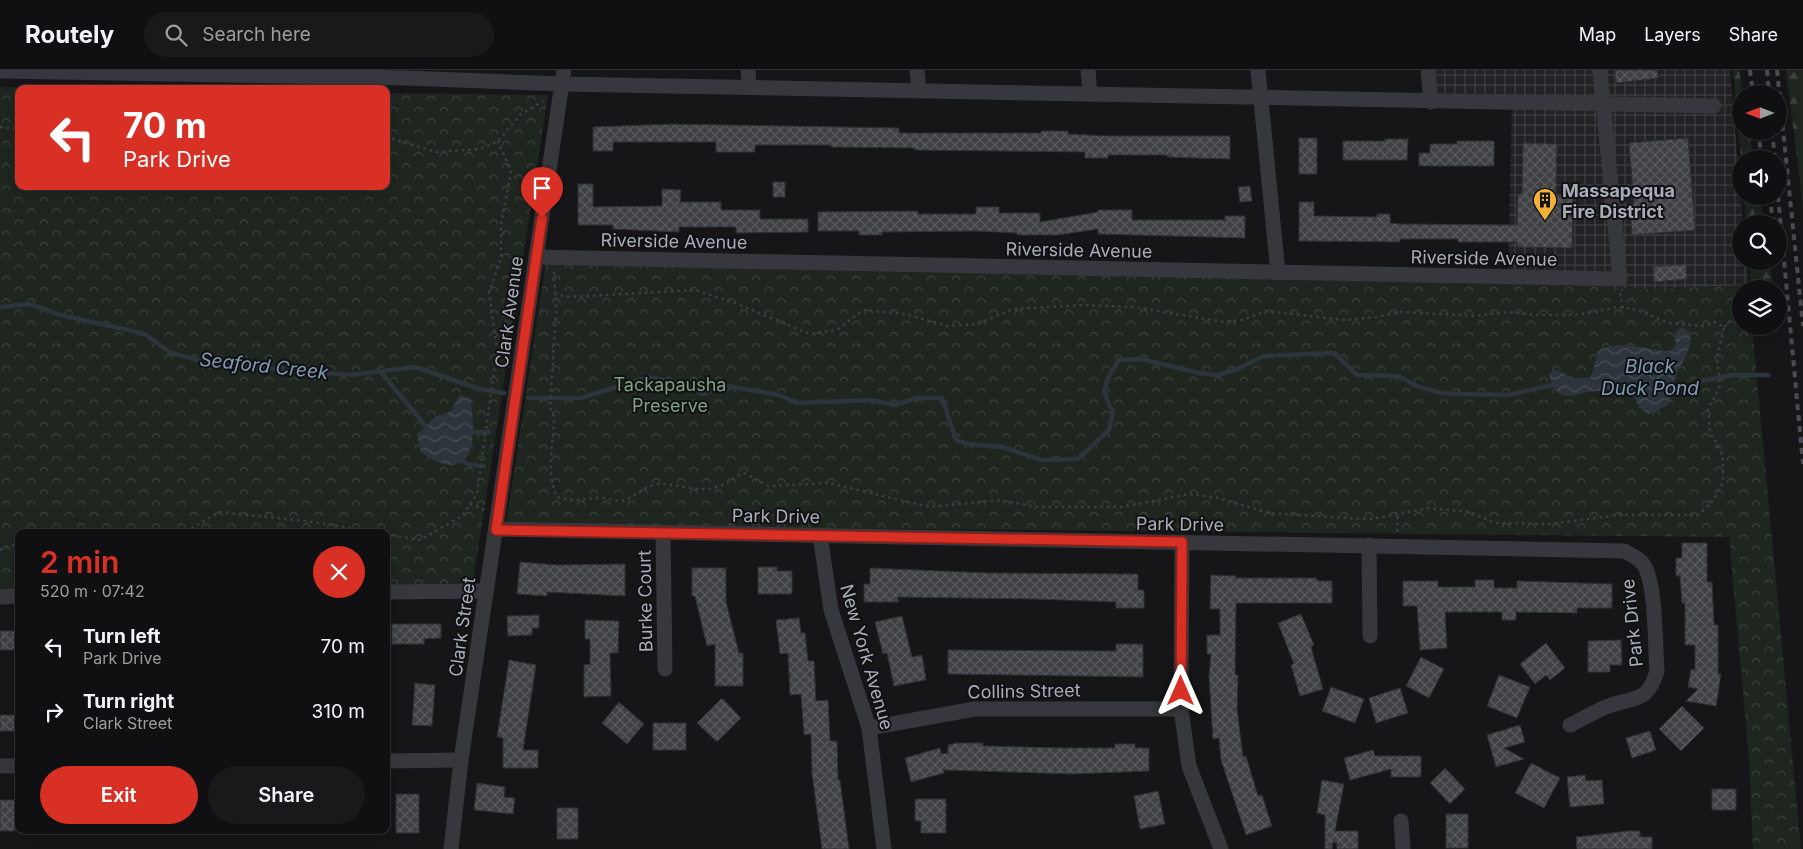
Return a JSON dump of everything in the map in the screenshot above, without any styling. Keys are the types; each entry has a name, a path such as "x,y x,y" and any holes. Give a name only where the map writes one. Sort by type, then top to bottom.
{"street":[{"path":"0,70 563,77 749,87 1431,102 1714,106"},
{"path":"748,70 749,87"},
{"path":"918,70 920,91"},
{"path":"1088,70 1090,94"},
{"path":"1258,70 1278,272"},
{"path":"1428,70 1431,102"},
{"path":"1600,70 1603,105"},
{"name":"Clark Avenue","path":"514,412 563,77"},
{"name":"Riverside Avenue","path":"536,258 1620,279 1603,105"},
{"name":"Clark Street","path":"451,849 461,760 514,412"},
{"name":"Park Drive","path":"496,530 1397,546 1624,552 1636,557 1645,566 1650,581 1657,671 1653,685 1644,696 1633,701 1608,706 1570,725"},
{"name":"Burke Court","path":"663,532 665,669"},
{"name":"New York Avenue","path":"820,536 831,610 869,728 884,849"},
{"path":"1182,542 1181,710 1189,766 1221,849"},
{"path":"1369,546 1370,636"},
{"path":"390,592 486,592"},
{"path":"0,596 15,596"},
{"name":"Collins Street","path":"869,728 975,708 1181,710"},
{"path":"390,761 461,760"},
{"path":"0,766 15,766"},
{"path":"1402,821 1403,849"}],"path":[{"path":"390,137 436,152 480,148 498,141 521,114 543,101"},
{"path":"0,128 15,129"},
{"path":"390,535 420,540 462,516 476,494 497,350 489,292 501,259 501,224 511,172 498,141"},
{"path":"554,272 555,294 550,408 554,416 553,489 557,497 566,500 586,501 605,498 620,502 658,484 683,488 714,488 730,483 736,476 744,473 768,486 828,483 929,507 1000,500 1036,507 1123,507 1189,494 1218,498 1269,513 1372,519 1429,508 1470,512 1495,523 1551,524 1619,515 1699,514 1714,498 1723,482 1723,456 1710,431 1708,409 1720,386 1717,358 1724,327 1732,319"},
{"path":"555,294 569,297 695,290 735,303 810,334 837,330 863,310 905,314 948,326 978,324 1012,309 1084,305 1134,307 1224,322 1242,320 1267,311 1345,320 1378,317 1401,312 1475,316 1509,312 1533,315 1576,315 1618,307 1638,310 1668,323 1704,326 1715,322 1724,327"},
{"path":"191,529 219,512 306,521 357,529"},
{"path":"1397,546 1398,514"},
{"path":"0,550 15,544"}],"shaded area":[{"path":"1435,70 1730,70 1732,140 1736,140 1737,150 1732,150 1732,205 1741,205 1742,215 1732,215 1732,270 1748,270 1749,280 1732,280 1732,286 1643,290 1508,280 1512,98 1437,101"}],"green space":[{"path":"1733,70 1739,70 1742,85 1734,85"},
{"path":"1786,70 1803,70 1803,211 1799,176"},
{"path":"0,87 15,87 15,190 390,190 390,93 548,95 472,589 390,589 390,529 15,529 15,590 0,590"},
{"path":"1739,140 1751,140 1752,150 1740,150"},
{"path":"1745,205 1761,205 1763,215 1745,215"},
{"name":"Tackapausha Preserve","path":"546,260 1508,280 1643,290 1732,286 1732,335 1753,335 1801,849 1753,849 1749,760 1729,537 506,525"},
{"path":"1750,270 1771,270 1772,280 1750,280"}],"water":[{"name":"Black Duck Pond","path":"1681,327 1689,331 1689,349 1678,371 1668,405 1648,414 1639,407 1634,397 1605,391 1567,396 1561,395 1553,385 1549,375 1554,369 1575,379 1591,377 1598,351 1606,347 1624,345 1671,351 1676,344 1674,335"},
{"path":"459,395 470,398 473,429 472,443 468,455 461,462 452,465 438,462 421,452 417,434 435,417 451,411"}],"building":[{"path":"1615,70 1657,70 1658,78 1616,83"},
{"path":"671,124 899,128 899,133 1041,133 1041,131 1068,131 1068,134 1108,136 1230,136 1230,159 1167,157 1167,155 1108,155 1108,158 1085,158 1085,152 915,150 915,148 831,147 831,145 755,145 755,152 716,152 716,142 613,142 613,151 593,151 593,127"},
{"path":"1299,138 1317,138 1317,174 1299,174"},
{"path":"1688,138 1695,230 1632,235 1630,204 1634,203 1629,143"},
{"path":"1385,139 1408,139 1407,160 1343,160 1343,141 1385,141"},
{"path":"1457,141 1494,141 1494,166 1419,166 1419,153 1430,153 1430,144 1457,144"},
{"path":"1523,143 1557,144 1556,194 1573,194 1572,248 1517,247 1517,242 1458,242 1458,239 1400,239 1400,242 1299,241 1299,202 1314,202 1314,216 1377,217 1377,214 1390,214 1390,223 1400,224 1517,225 1518,194 1522,194"},
{"path":"773,182 785,182 785,197 773,197"},
{"path":"578,184 593,184 593,207 662,206 662,189 681,190 680,202 721,202 721,210 760,210 760,219 808,219 808,232 736,233 736,227 679,227 679,232 613,229 613,225 578,225"},
{"path":"1250,186 1252,201 1240,202 1238,187"},
{"path":"976,207 999,207 999,213 1040,213 1040,222 1098,212 1098,210 1132,210 1132,220 1225,220 1225,216 1245,216 1245,238 1098,234 1098,229 1058,235 1017,235 1017,233 976,231 882,232 882,235 859,235 859,231 818,231 818,212 918,211 918,214 976,214"},
{"path":"1686,264 1687,279 1654,282 1653,267"},
{"path":"1682,543 1707,543 1707,582 1712,582 1714,625 1718,625 1718,674 1721,674 1716,706 1686,701 1698,689 1688,687 1691,669 1695,670 1695,645 1685,645 1685,603 1682,603 1680,576 1676,576 1676,558 1682,558"},
{"path":"520,562 557,565 625,564 625,596 547,592 547,596 517,594"},
{"path":"758,567 777,567 777,571 792,571 792,594 758,594"},
{"path":"692,568 726,568 726,602 739,653 743,653 743,686 715,686 715,644 707,646 695,596 692,596"},
{"path":"870,568 987,573 1138,574 1138,590 1144,590 1144,608 1116,608 1116,602 1035,599 897,597 899,602 864,602 864,584 870,584"},
{"path":"1211,575 1236,576 1236,578 1317,578 1317,581 1332,581 1332,603 1236,603 1235,675 1238,675 1237,709 1243,757 1246,756 1258,796 1262,795 1272,826 1246,835 1221,760 1219,738 1213,739 1209,676 1211,654 1207,654 1207,635 1220,635 1220,609 1210,609"},
{"path":"1475,580 1494,580 1494,588 1517,588 1517,581 1612,584 1612,608 1577,608 1577,613 1516,612 1516,620 1502,620 1502,612 1445,612 1447,648 1420,650 1417,606 1403,606 1403,581 1438,581 1438,587 1475,587"},
{"path":"1301,614 1314,645 1311,647 1323,689 1300,696 1291,665 1294,664 1278,623"},
{"path":"539,615 539,628 532,628 532,635 508,636 507,616"},
{"path":"902,616 912,657 922,655 926,680 894,686 887,653 883,654 875,622"},
{"path":"799,618 801,633 805,633 808,661 814,661 816,701 828,700 830,741 837,741 838,780 840,780 849,849 822,849 812,774 811,734 804,735 801,694 790,695 788,653 780,654 776,620"},
{"path":"585,620 619,621 618,653 610,653 611,696 584,697 584,665 590,664 590,639 585,639"},
{"path":"392,624 441,624 441,638 424,639 424,644 392,644"},
{"path":"0,631 15,631 15,650 0,650"},
{"path":"1621,640 1622,665 1610,665 1610,672 1588,672 1588,641"},
{"path":"1546,643 1565,668 1550,680 1546,675 1535,684 1520,664"},
{"path":"1116,644 1143,644 1143,677 948,674 948,650 1116,651"},
{"path":"1421,657 1444,669 1429,698 1406,686"},
{"path":"509,660 536,665 523,750 538,750 538,768 503,768 503,738 497,737"},
{"path":"1499,675 1530,687 1517,718 1487,706"},
{"path":"415,683 435,685 432,726 412,725"},
{"path":"1331,687 1364,699 1355,723 1322,711"},
{"path":"1400,688 1408,713 1376,723 1369,698"},
{"path":"722,698 741,718 717,742 697,723"},
{"path":"619,702 644,724 627,744 602,723"},
{"path":"1682,706 1704,728 1681,751 1659,729"},
{"path":"0,715 15,715 15,731 0,731"},
{"path":"653,723 686,723 686,750 653,750"},
{"path":"1520,725 1525,742 1504,748 1524,759 1496,767 1487,735"},
{"path":"1650,731 1656,750 1632,758 1626,738"},
{"path":"956,743 983,743 983,746 1066,748 1115,748 1115,744 1135,744 1135,748 1149,748 1149,771 1072,774 943,770 944,773 911,782 905,758 940,748 941,754 948,753 948,745"},
{"path":"1373,750 1375,756 1421,756 1421,777 1391,777 1391,769 1350,780 1344,758"},
{"path":"1531,763 1560,778 1544,808 1515,793"},
{"path":"1445,768 1465,789 1450,804 1430,783"},
{"path":"1585,775 1586,781 1602,780 1604,804 1570,807 1567,777"},
{"path":"1322,780 1344,784 1335,831 1358,831 1358,849 1337,849 1337,843 1333,842 1332,849 1325,849 1325,815 1317,813"},
{"path":"477,783 505,787 504,797 515,798 513,814 474,810"},
{"path":"1712,789 1736,789 1736,810 1712,810"},
{"path":"1158,791 1165,824 1140,829 1134,796"},
{"path":"396,794 419,794 419,833 396,833"},
{"path":"915,799 946,799 946,833 921,833 921,821 915,821"},
{"path":"0,800 15,800 15,831 0,831"},
{"path":"557,808 578,808 578,839 557,839"},
{"path":"1446,814 1468,814 1468,848 1446,848"},
{"path":"1640,831 1640,837 1652,837 1652,849 1577,849 1576,837"}],"waterway":[{"name":"Seaford Creek","path":"0,307 29,304 61,315 145,334 171,353 214,364 351,375 415,367 480,389 504,393"},
{"name":"Seaford Creek","path":"528,398 581,398 649,377 687,385 702,394 727,386 779,395 797,403 870,400 895,405 917,398 942,398 956,440 967,444 1002,447 1042,460 1078,459 1109,430 1113,412 1105,391 1107,380 1119,360 1141,359 1199,373 1218,375 1237,369 1264,356 1334,353 1357,375 1398,376 1419,387 1442,393 1508,395 1557,384"},
{"path":"380,371 429,430"},
{"name":"Seaford Creek","path":"1668,387 1689,393 1701,381 1733,375 1768,375"},
{"path":"469,432 489,432"},
{"path":"460,459 467,464 484,466"}],"railway":[{"path":"1750,70 1752,85"},
{"path":"1767,70 1768,85"},
{"path":"1777,70 1803,326"},
{"path":"1759,140 1761,150"},
{"path":"1773,140 1774,150"},
{"path":"1771,205 1772,215"},
{"path":"1779,205 1803,464"}],"place":[{"name":"Massapequa Fire District","path":"1545,221"}],"route":[{"path":"542,218 496,530 1182,542 1181,691"}]}
